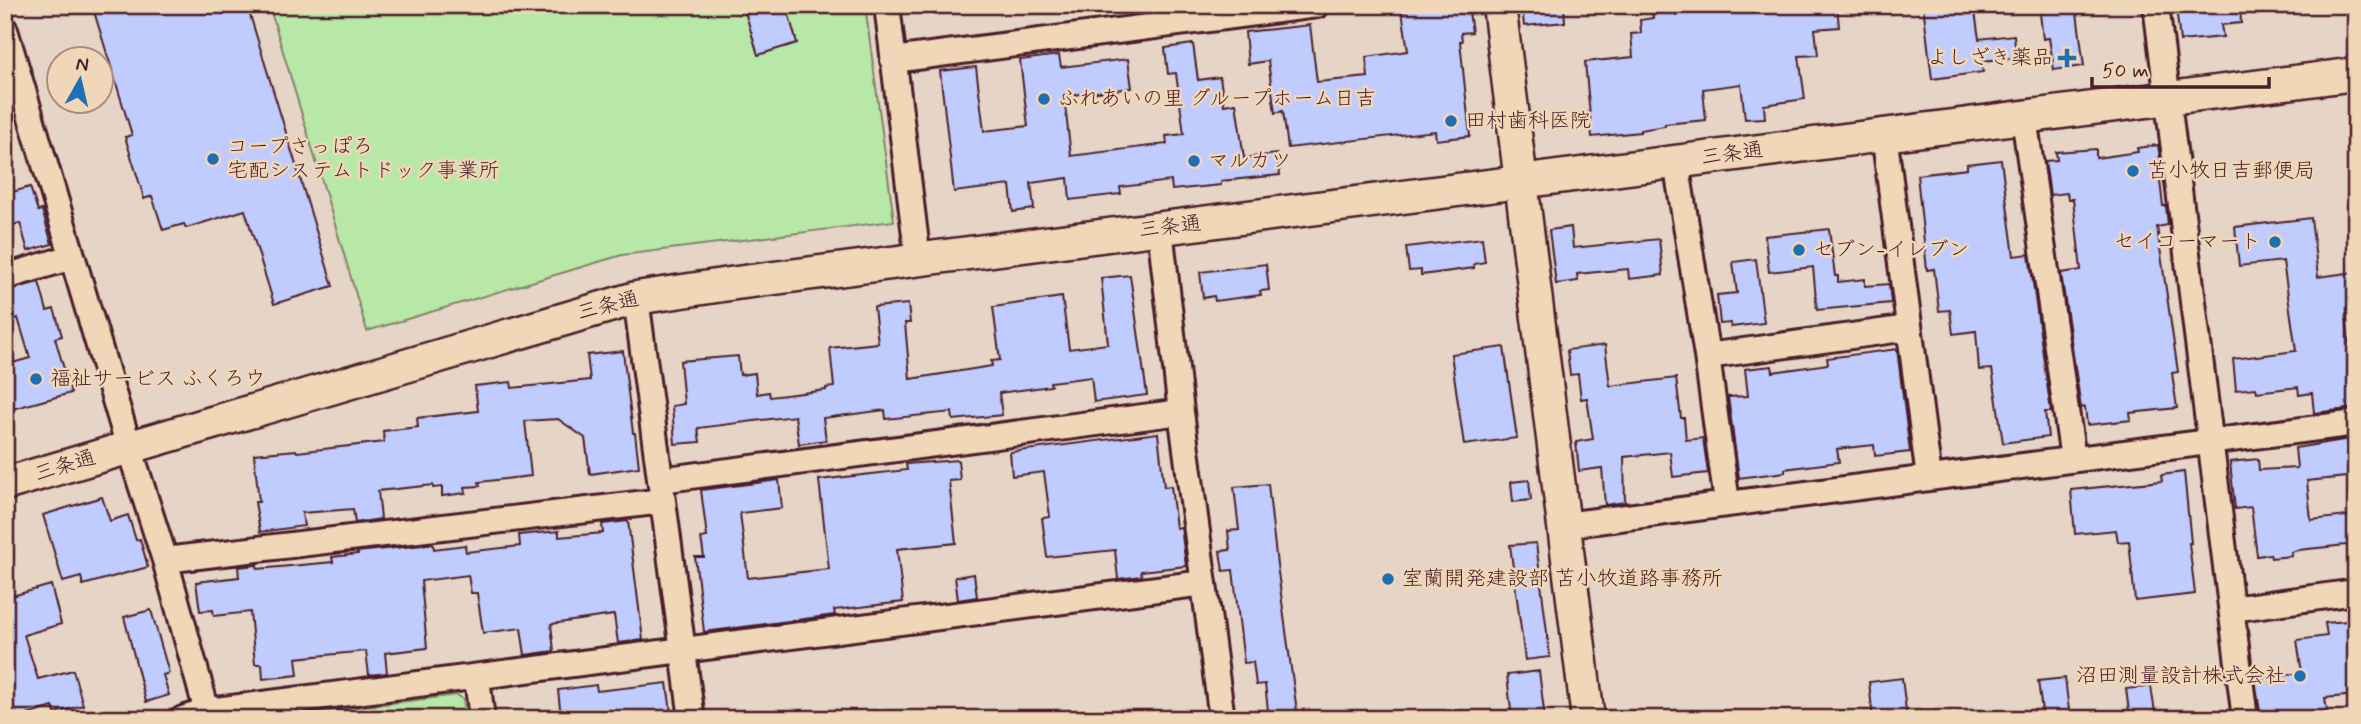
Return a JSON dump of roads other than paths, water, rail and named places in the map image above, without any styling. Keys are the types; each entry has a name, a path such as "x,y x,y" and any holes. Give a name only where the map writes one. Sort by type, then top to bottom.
{"street":[{"path":"887,5 918,260"},
{"path":"893,60 1317,5"},
{"path":"1499,5 1588,719"},
{"path":"2156,5 2245,719"},
{"path":"5,30 13,85 72,257 165,560 208,715"},
{"name":"三条通","path":"5,484 636,298 2356,74"},
{"path":"2024,117 2073,460"},
{"path":"1884,134 1928,478"},
{"path":"1676,162 1727,503"},
{"path":"1160,229 1181,412 1222,719"},
{"path":"5,277 72,257"},
{"path":"636,298 692,719"},
{"path":"1707,356 1909,328"},
{"path":"165,560 662,490 1181,412"},
{"path":"1564,525 2356,423"},
{"path":"183,719 1205,583"},
{"path":"2232,609 2356,592"},
{"path":"477,678 482,719"}],"place":[{"name":"よしざき薬品","path":"2067,58"},
{"name":"ふれあいの里 グループホーム日吉","path":"1044,99"},
{"name":"田村歯科医院","path":"1451,121"},
{"name":"コープさっぽろ 宅配システムトドック事業所","path":"213,159"},
{"name":"マルカツ","path":"1194,161"},
{"name":"苫小牧日吉郵便局","path":"2133,171"},
{"name":"セイコーマート","path":"2275,242"},
{"name":"セブン-イレブン","path":"1799,250"},
{"name":"福祉サービス ふくろウ","path":"36,379"},
{"name":"室蘭開発建設部 苫小牧道路事務所","path":"1388,579"},
{"name":"沼田測量設計株式会社","path":"2300,676"}]}
